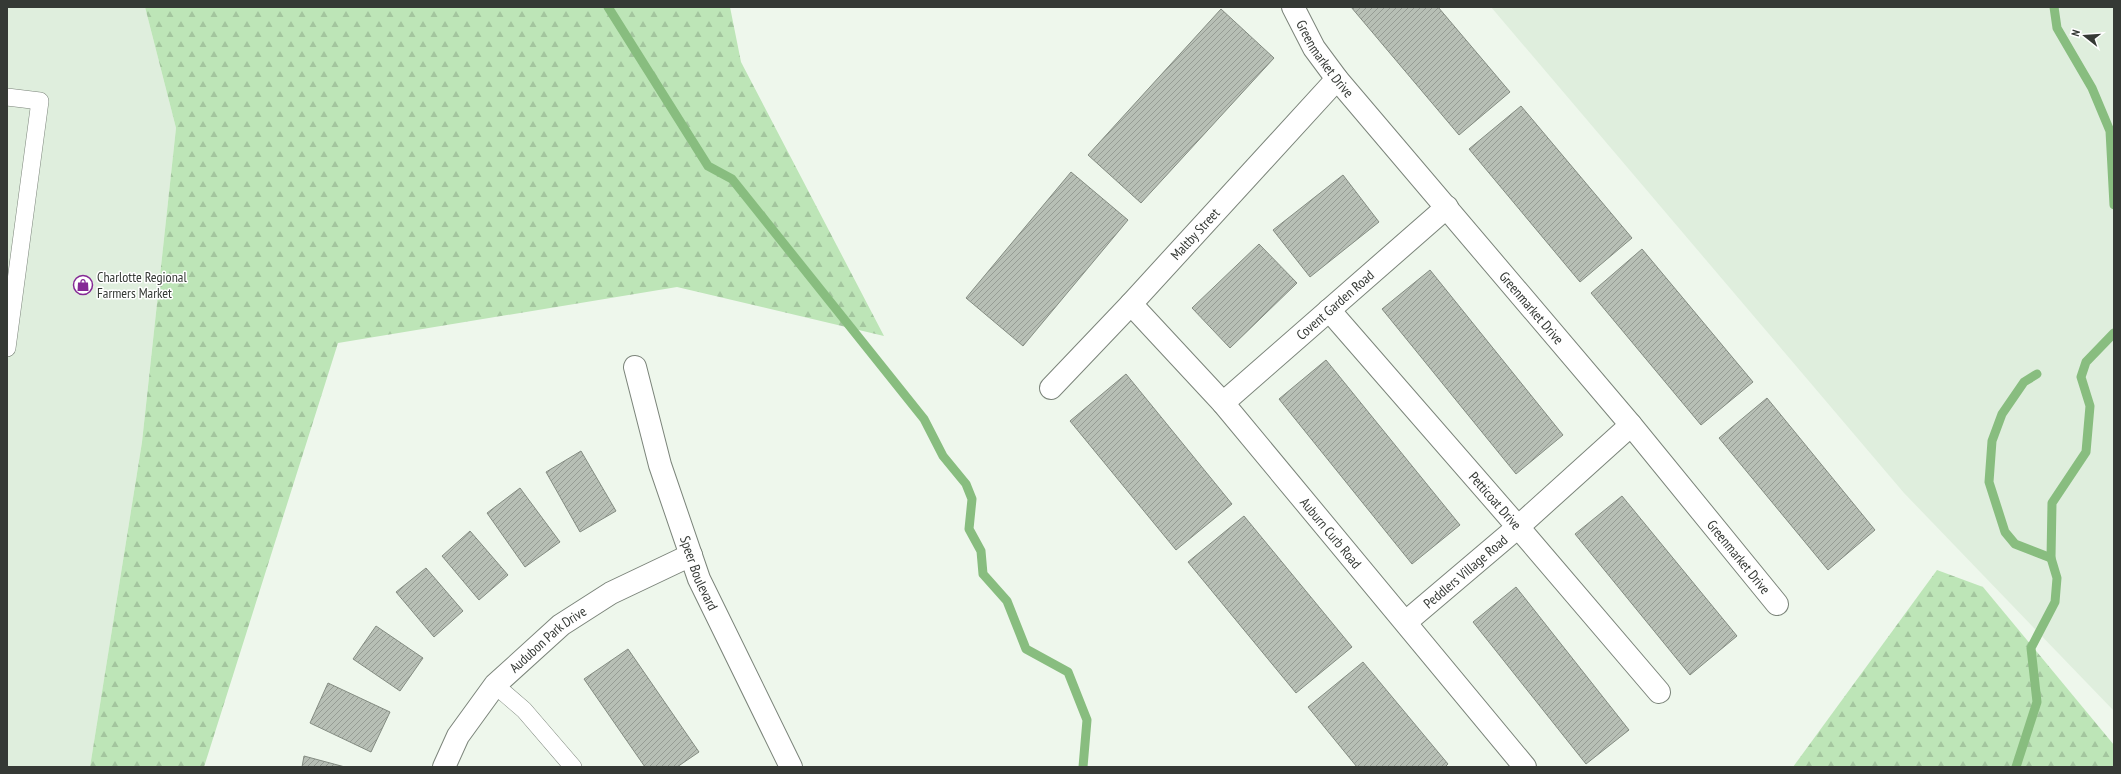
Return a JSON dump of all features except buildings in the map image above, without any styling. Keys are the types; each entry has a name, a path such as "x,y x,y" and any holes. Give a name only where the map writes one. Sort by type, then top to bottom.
{"street":[{"name":"Greenmarket Drive","path":"1293,7 1314,48 1337,79 1631,425 1778,604"},
{"name":"Maltby Street","path":"1051,388 1131,304 1337,79"},
{"name":"Covent Garden Road","path":"1223,403 1447,207"},
{"name":"Auburn Curb Road","path":"1131,304 1223,403 1525,767"},
{"name":"Petticoat Drive","path":"1329,310 1518,526 1659,692"},
{"name":"Speer Boulevard","path":"635,367 660,465 702,585 791,767"},
{"name":"Peddlers Village Road","path":"1406,622 1518,526 1631,425"},
{"name":"Audubon Park Drive","path":"444,767 458,736 495,685 561,625 611,593 691,555"}],"lane":[{"path":"7,97 40,101 7,348"},
{"path":"495,685 524,710 573,767"}],"shaded area":[{"name":"Charlotte Regional Farmers Market","path":"7,7 145,7 176,128 142,442 90,767 7,767"},
{"path":"1491,7 2114,7 2114,711 1904,493"}],"green space":[{"path":"145,7 730,7 741,62 884,336 677,287 338,343 204,767 90,767 142,442 176,128"},
{"path":"1937,570 1983,587 2114,745 2114,767 1793,767"}],"waterway":[{"path":"608,7 708,166 732,179 924,419 943,456 966,484 972,499 969,529 981,551 983,574 1007,601 1026,649 1068,672 1087,720 1083,767"},
{"path":"2054,7 2057,28 2092,88 2110,131 2114,205"},
{"path":"2016,767 2037,702 2031,648 2055,602 2057,578 2051,558 2052,503 2086,452 2090,406 2081,377 2086,362 2114,333"},
{"path":"2037,374 2024,382 2002,414 1992,441 1989,482 2005,532 2015,544 2051,558"}],"place":[{"name":"Charlotte Regional Farmers Market","path":"83,285"}]}
